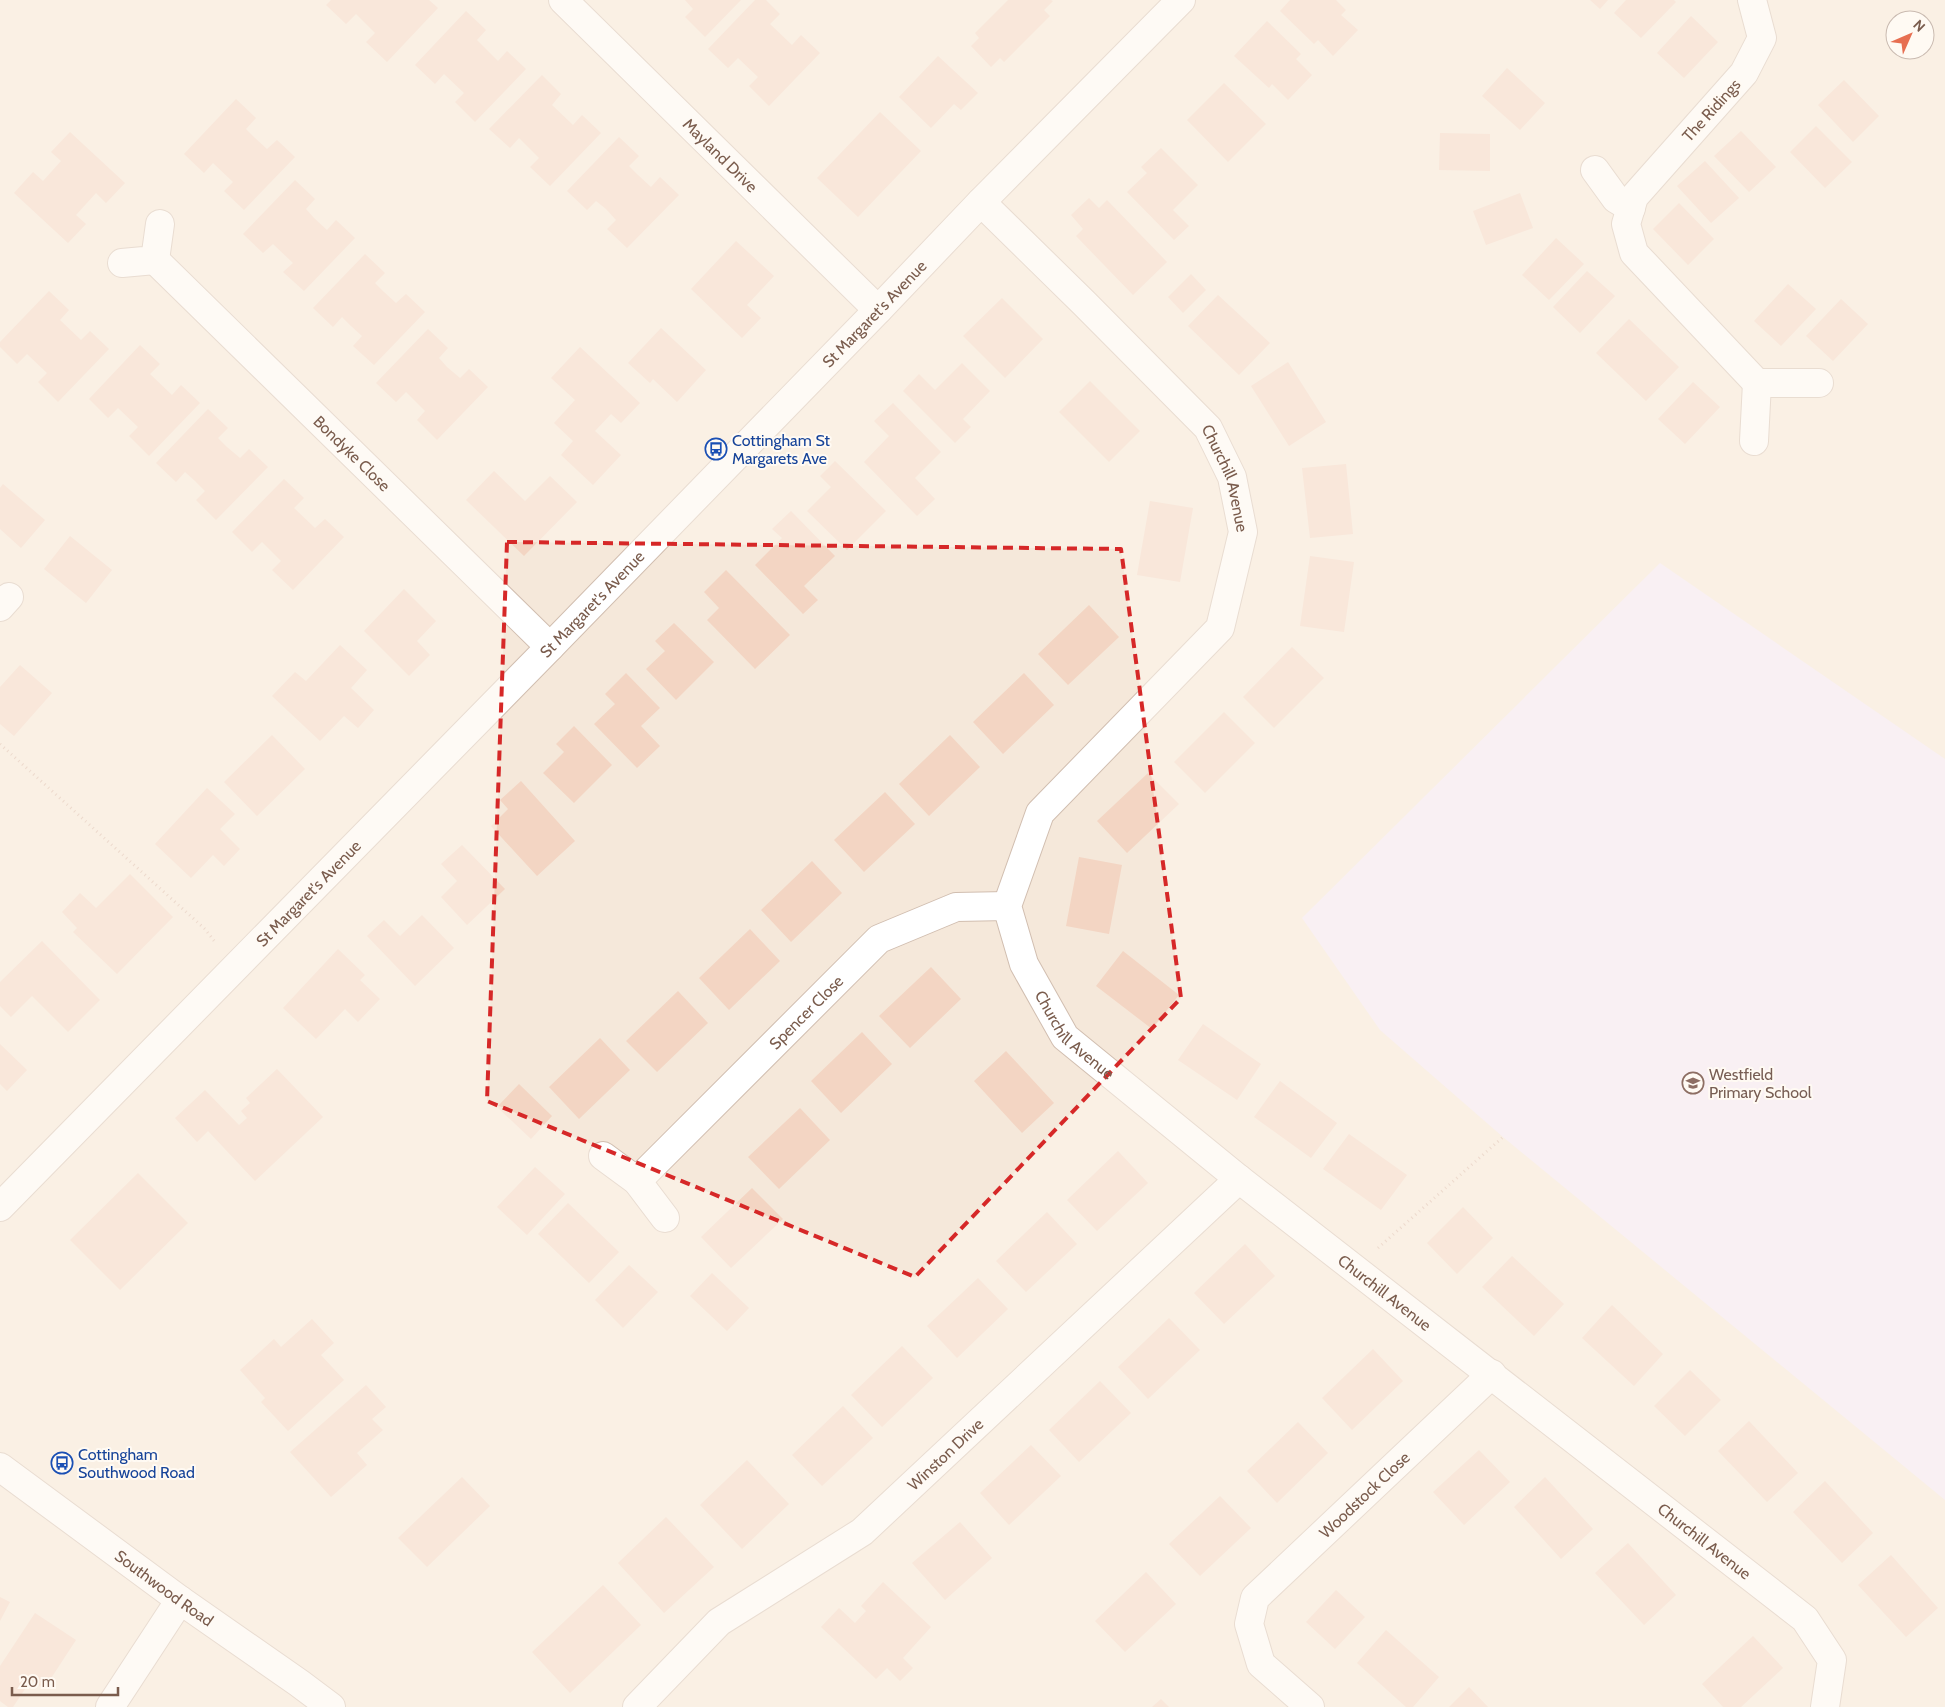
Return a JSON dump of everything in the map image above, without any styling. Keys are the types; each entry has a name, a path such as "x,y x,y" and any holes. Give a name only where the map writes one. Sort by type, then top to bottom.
{"street":[{"name":"Mayland Drive","path":"563,0 878,310"},
{"name":"St Margaret's Avenue","path":"0,1207 550,647 981,202 1181,0"},
{"name":"The Ridings","path":"1752,0 1762,38 1744,73 1634,197 1626,224 1634,252 1758,383"},
{"path":"1595,170 1616,199 1631,208"},
{"name":"Churchill Avenue","path":"981,202 1208,428 1232,477 1243,532 1220,628 1040,813 1007,906 1024,964 1065,1036 1239,1179 1805,1618 1832,1660 1826,1707"},
{"path":"122,263 155,260 160,224"},
{"name":"Bondyke Close","path":"155,260 550,647"},
{"path":"1754,441 1758,383 1819,383"},
{"name":"Spencer Close","path":"637,1181 879,940 956,907 1007,906"},
{"path":"603,1156 637,1181 665,1218"},
{"name":"Winston Drive","path":"637,1707 719,1622 862,1532 1239,1179"},
{"name":"Woodstock Close","path":"1310,1707 1261,1664 1249,1624 1255,1598 1492,1374"},
{"name":"Southwood Road","path":"0,1467 180,1600 331,1707"},
{"path":"110,1707 180,1600"}],"path":[{"path":"0,744 205,929 236,967"},
{"path":"1355,1268 1503,1137"}],"highlighted area":[{"path":"507,542 1121,549 1181,998 915,1277 487,1101"}],"shaded area":[{"path":"0,0 1945,0 1945,1707 0,1707"},
{"name":"Westfield Primary School","path":"1660,563 1945,759 1945,1500 1503,1137 1380,1030 1302,918"}],"building":[{"path":"331,0 429,0 438,8 387,62 366,42 375,33 356,14 346,24 326,5"},
{"path":"685,0 741,0 705,37 685,17 693,9"},
{"path":"755,0 766,0 780,14 770,24 792,45 801,35 820,53 769,106 749,86 758,77 738,58 728,68 708,49"},
{"path":"1008,0 1053,1 1044,10 1050,16 1004,62 1000,58 991,67 971,46 979,38 975,33"},
{"path":"1290,0 1336,0 1346,10 1341,15 1358,30 1333,56 1318,40 1314,44 1280,11"},
{"path":"1590,0 1608,0 1600,9"},
{"path":"1626,0 1674,0 1676,2 1641,38 1614,13"},
{"path":"466,11 486,30 477,40 498,61 507,51 526,69 475,122 455,102 464,93 444,74 435,84 415,65"},
{"path":"1691,16 1718,42 1684,78 1657,53"},
{"path":"1267,21 1301,54 1296,59 1312,75 1288,100 1272,84 1269,88 1234,56"},
{"path":"938,56 978,93 961,110 954,104 931,128 899,97"},
{"path":"1507,68 1545,103 1520,130 1482,96"},
{"path":"542,75 561,94 552,105 573,125 582,115 601,133 550,186 530,167 539,158 519,138 510,148 489,129"},
{"path":"1844,80 1879,116 1853,142 1818,105"},
{"path":"1224,83 1266,124 1228,162 1187,120"},
{"path":"236,99 256,118 246,129 255,138 267,149 277,140 295,157 244,210 224,191 233,182 213,163 204,173 184,154"},
{"path":"880,112 921,151 858,217 817,178"},
{"path":"1816,126 1852,162 1825,188 1790,152"},
{"path":"1741,131 1776,167 1749,192 1714,156"},
{"path":"70,132 125,183 106,203 96,193 76,215 86,224 68,243 14,193 33,172 43,181 61,161 51,152"},
{"path":"1440,133 1490,134 1490,171 1439,170"},
{"path":"619,137 639,156 629,166 638,175 651,187 660,177 679,195 627,248 607,229 616,220 606,209 596,201 587,210 567,191"},
{"path":"1161,148 1198,185 1173,210 1189,226 1174,240 1127,192 1147,173 1141,167"},
{"path":"1705,161 1739,198 1711,223 1677,186"},
{"path":"295,180 315,199 306,209 314,218 327,230 336,220 355,238 304,291 283,272 293,263 273,244 263,253 243,234"},
{"path":"1520,193 1533,228 1486,245 1473,211"},
{"path":"1089,198 1099,208 1107,200 1167,262 1133,295 1076,236 1083,229 1071,215"},
{"path":"1679,203 1714,239 1688,265 1653,229"},
{"path":"1556,238 1584,264 1549,300 1522,275"},
{"path":"736,241 774,276 747,305 761,318 742,338 691,289"},
{"path":"365,254 385,273 375,283 384,292 396,303 406,294 425,312 374,365 353,346 362,336 342,317 333,327 313,308"},
{"path":"1587,271 1615,296 1580,333 1553,307"},
{"path":"1191,274 1206,290 1183,313 1168,297"},
{"path":"1788,284 1816,309 1781,346 1754,321"},
{"path":"49,291 69,310 60,320 81,340 90,331 109,349 58,402 38,382 47,373 27,354 17,364 0,347 0,342"},
{"path":"1218,295 1270,343 1239,375 1188,326"},
{"path":"1002,298 1043,339 1005,378 963,336"},
{"path":"1841,299 1868,324 1833,361 1806,336"},
{"path":"1629,319 1679,367 1646,401 1596,353"},
{"path":"661,328 706,370 677,402 653,379 650,383 628,363"},
{"path":"428,329 448,348 439,358 447,367 460,378 469,369 488,387 437,440 417,420 425,411 406,392 396,402 376,383"},
{"path":"140,345 160,364 150,374 172,395 181,385 200,403 149,456 129,436 138,427 118,408 108,418 89,399"},
{"path":"580,347 640,403 621,423 611,414 595,431 621,455 593,485 561,455 573,441 554,423 575,400 551,378"},
{"path":"1288,362 1326,422 1289,446 1251,386"},
{"path":"962,363 990,391 963,419 971,427 955,443 903,391 919,374 935,390"},
{"path":"1090,381 1140,431 1109,462 1059,412"},
{"path":"1693,382 1720,407 1685,444 1658,419"},
{"path":"893,403 941,452 915,478 935,499 917,516 864,462 889,436 874,421"},
{"path":"208,409 228,428 218,438 227,447 240,458 249,449 268,467 216,520 196,500 205,491 195,481 185,472 176,482 156,463"},
{"path":"835,461 886,511 847,550 807,511 831,487 820,476"},
{"path":"1346,464 1353,534 1310,538 1302,468"},
{"path":"494,471 525,501 550,476 577,502 524,556 466,500"},
{"path":"284,479 304,498 294,508 315,528 325,519 344,537 293,590 272,570 281,561 262,542 252,552 232,532"},
{"path":"3,484 45,520 21,548 0,529 0,488"},
{"path":"1150,501 1193,508 1180,582 1137,575"},
{"path":"791,511 835,556 804,586 818,600 803,614 755,565 782,538 772,529"},
{"path":"70,536 112,570 86,603 44,569"},
{"path":"1310,556 1354,562 1344,632 1300,626"},
{"path":"726,570 790,635 755,669 707,620 719,608 704,592"},
{"path":"404,589 436,621 417,641 430,655 409,676 364,631"},
{"path":"1089,605 1119,637 1068,685 1038,654"},
{"path":"674,623 714,662 676,700 646,669 665,651 655,641"},
{"path":"340,645 367,670 351,688 374,710 358,728 344,716 320,741 272,696 295,672 306,681"},
{"path":"1292,647 1324,678 1274,728 1243,697"},
{"path":"20,665 52,693 14,736 0,724 0,687"},
{"path":"626,673 660,708 641,726 660,746 637,768 594,724 615,704 605,694"},
{"path":"1024,673 1054,705 1003,754 973,722"},
{"path":"1224,712 1255,743 1205,793 1174,762"},
{"path":"574,726 612,765 574,803 543,773 564,752 556,744"},
{"path":"272,735 305,769 257,816 224,782"},
{"path":"950,735 980,767 929,816 899,784"},
{"path":"1148,773 1179,804 1127,853 1097,821"},
{"path":"521,781 575,841 537,876 491,826 508,809 500,800"},
{"path":"207,788 235,814 220,829 240,849 224,866 213,855 191,878 155,844"},
{"path":"885,792 915,824 864,872 834,840"},
{"path":"462,845 505,889 467,925 441,897 457,881 441,864"},
{"path":"1079,857 1122,865 1109,934 1066,926"},
{"path":"812,861 842,893 791,942 761,910"},
{"path":"130,874 173,917 117,974 73,932 77,928 62,912 80,893 96,908"},
{"path":"422,915 454,948 415,986 367,936 384,920 400,936"},
{"path":"750,929 780,961 729,1010 699,978"},
{"path":"42,941 100,1000 68,1032 32,996 11,1017 0,1006 0,982"},
{"path":"338,949 365,975 360,980 380,999 358,1022 345,1009 316,1039 283,1008"},
{"path":"1123,951 1179,995 1152,1029 1096,986"},
{"path":"931,967 961,999 910,1048 879,1016"},
{"path":"678,991 708,1023 657,1072 626,1041"},
{"path":"1203,1024 1261,1064 1237,1100 1178,1060"},
{"path":"862,1032 892,1064 841,1113 811,1081"},
{"path":"600,1038 630,1070 579,1119 549,1087"},
{"path":"0,1044 27,1070 7,1091 0,1084"},
{"path":"1006,1051 1054,1103 1022,1133 974,1081"},
{"path":"277,1069 323,1117 255,1181 208,1131 197,1142 175,1118 205,1090 239,1125 247,1118 241,1111 250,1103 246,1098"},
{"path":"1280,1081 1337,1123 1311,1158 1254,1117"},
{"path":"519,1084 552,1116 531,1139 497,1107"},
{"path":"800,1108 830,1140 779,1189 748,1157"},
{"path":"1349,1134 1407,1175 1381,1210 1323,1169"},
{"path":"1118,1151 1148,1183 1097,1231 1067,1200"},
{"path":"535,1167 565,1194 527,1235 497,1207"},
{"path":"138,1173 188,1223 120,1290 70,1240"},
{"path":"752,1188 783,1219 731,1268 701,1237"},
{"path":"568,1203 619,1252 589,1283 538,1234"},
{"path":"1463,1207 1493,1238 1457,1274 1427,1243"},
{"path":"1047,1212 1077,1244 1026,1292 996,1261"},
{"path":"1245,1244 1275,1276 1224,1324 1194,1293"},
{"path":"1512,1256 1564,1304 1534,1336 1482,1287"},
{"path":"629,1265 658,1292 623,1328 595,1300"},
{"path":"712,1273 749,1308 727,1331 690,1296"},
{"path":"978,1278 1008,1309 957,1358 927,1326"},
{"path":"1612,1305 1663,1354 1634,1386 1582,1338"},
{"path":"1169,1318 1200,1350 1148,1399 1118,1367"},
{"path":"312,1319 334,1343 321,1355 344,1380 288,1431 261,1402 265,1398 240,1370 274,1339 281,1347"},
{"path":"902,1346 933,1378 882,1427 851,1395"},
{"path":"1373,1349 1403,1381 1352,1430 1322,1398"},
{"path":"1690,1370 1721,1400 1685,1436 1654,1406"},
{"path":"1100,1381 1131,1413 1079,1462 1049,1430"},
{"path":"366,1385 386,1407 372,1419 383,1430 357,1453 367,1465 331,1497 290,1452"},
{"path":"843,1406 873,1438 822,1486 792,1455"},
{"path":"1749,1421 1798,1473 1767,1502 1718,1451"},
{"path":"1298,1422 1328,1453 1277,1503 1247,1471"},
{"path":"1031,1445 1061,1476 1009,1525 980,1493"},
{"path":"1479,1450 1510,1482 1464,1525 1433,1492"},
{"path":"747,1460 789,1504 742,1549 700,1505"},
{"path":"462,1477 490,1506 427,1567 398,1538"},
{"path":"1545,1477 1593,1529 1561,1559 1514,1507"},
{"path":"1825,1481 1873,1533 1842,1563 1793,1512"},
{"path":"1220,1496 1251,1528 1200,1576 1169,1544"},
{"path":"666,1517 714,1567 664,1613 618,1563"},
{"path":"960,1522 992,1558 945,1600 912,1563"},
{"path":"1628,1543 1676,1595 1644,1625 1595,1573"},
{"path":"1891,1555 1938,1608 1906,1637 1858,1585"},
{"path":"1146,1572 1176,1604 1125,1652 1095,1621"},
{"path":"883,1582 931,1627 903,1658 913,1668 900,1681 887,1668 876,1679 821,1627 839,1608 855,1623 866,1611 861,1606"},
{"path":"603,1585 641,1625 570,1693 532,1652"},
{"path":"1336,1590 1365,1617 1335,1649 1306,1622"},
{"path":"0,1597 10,1602 0,1621"},
{"path":"35,1613 76,1640 44,1689 31,1680 13,1707 8,1707 0,1701 0,1666"},
{"path":"1386,1630 1439,1677 1413,1707 1406,1707 1357,1663"},
{"path":"1753,1636 1783,1668 1741,1707 1723,1707 1702,1684"},
{"path":"1469,1687 1488,1707 1449,1707"},
{"path":"1161,1699 1169,1707 1152,1707"}],"place":[{"name":"Cottingham St Margarets Ave","path":"716,449"},
{"name":"Westfield Primary School","path":"1693,1083"},
{"name":"Cottingham Southwood Road","path":"62,1463"}]}
